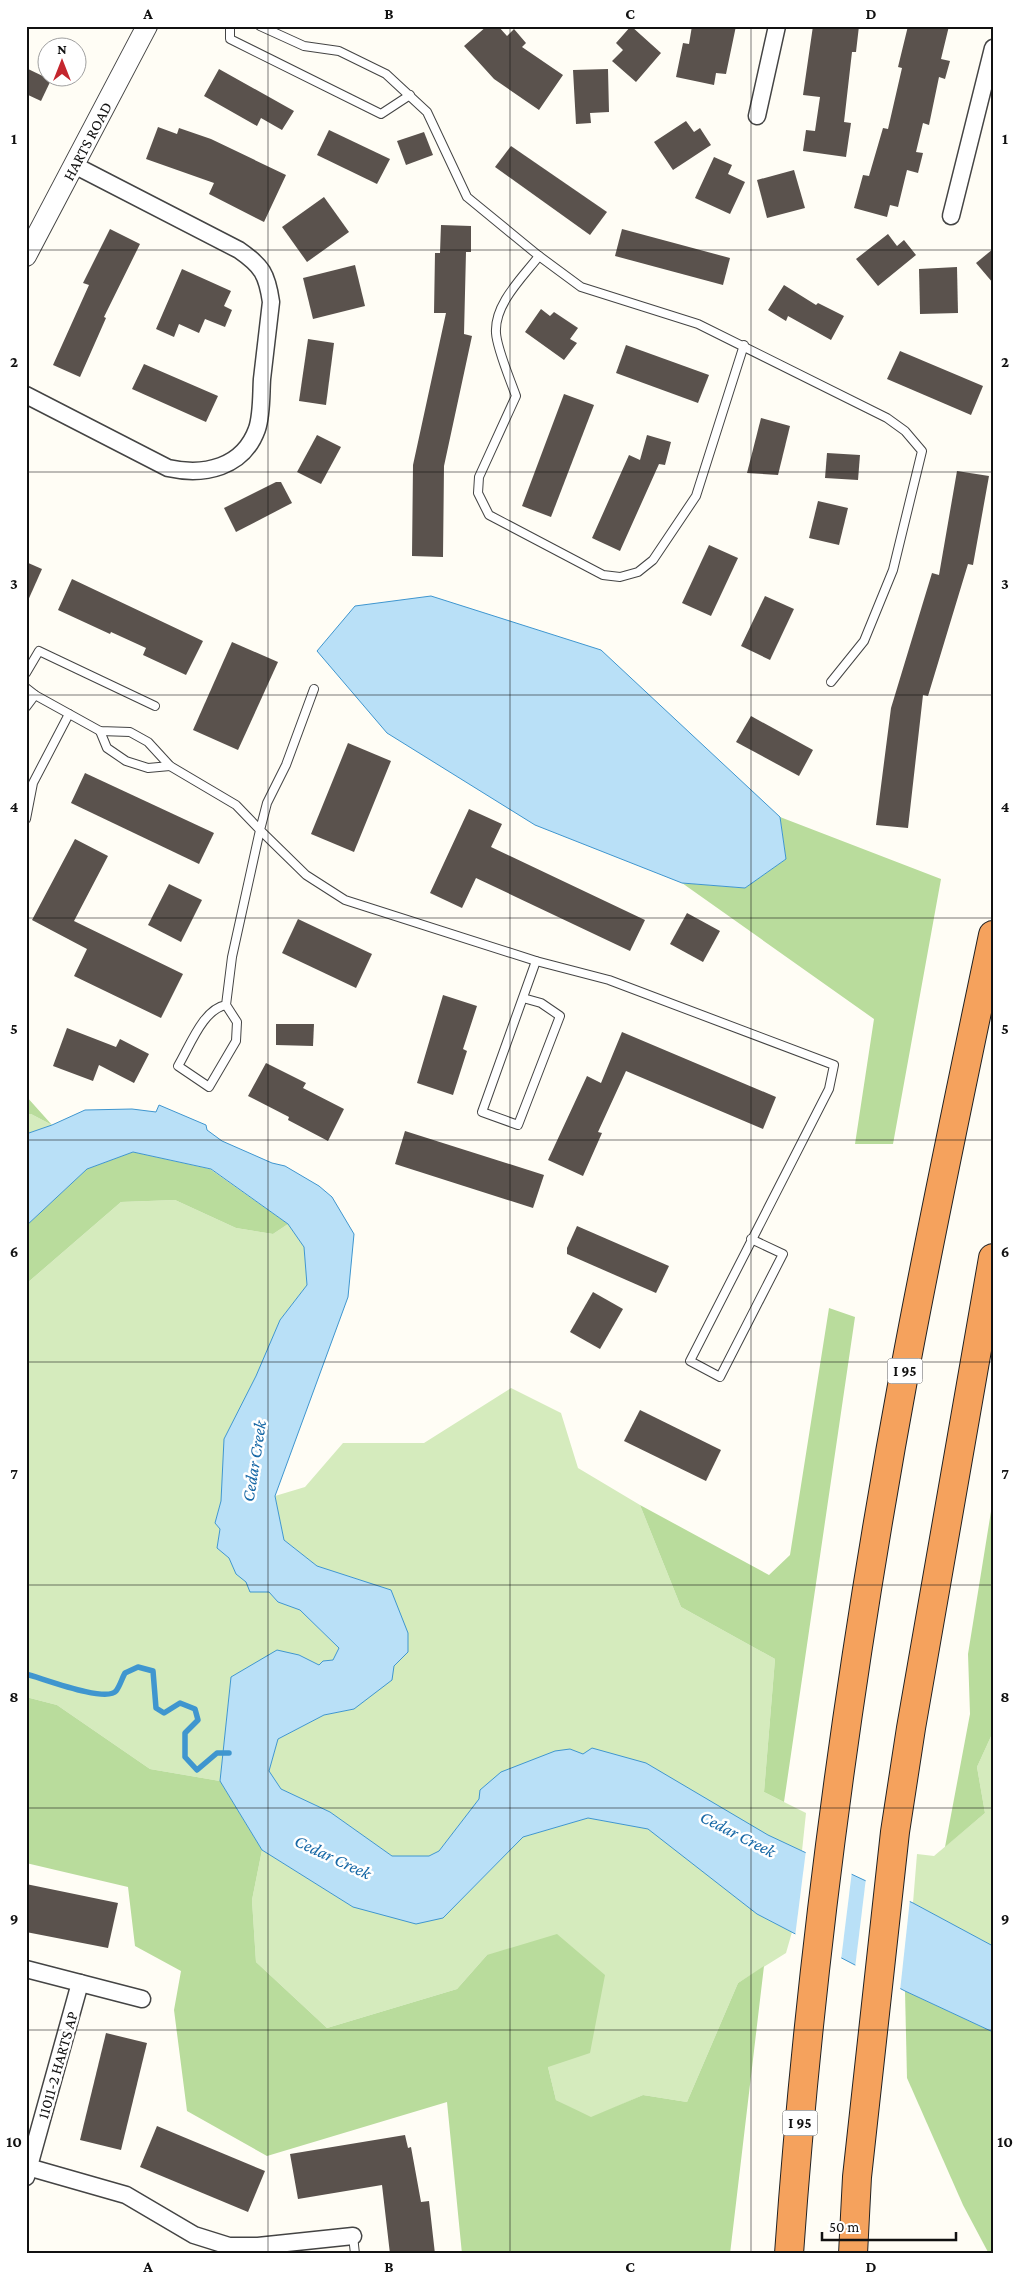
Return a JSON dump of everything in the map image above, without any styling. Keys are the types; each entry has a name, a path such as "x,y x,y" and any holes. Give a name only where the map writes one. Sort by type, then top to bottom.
{"highway":[{"name":"I 95","path":"789,2254 813,1992 835,1810 875,1545 905,1371 993,935"},
{"path":"853,2254 857,2177 895,1832 912,1718 993,1258"}],"street":[{"name":"HARTS ROAD","path":"26,256 147,26"},
{"path":"757,116 777,26"},
{"path":"951,216 993,48"},
{"path":"26,395 168,468 188,472 209,471 229,463 246,448 257,428 271,302 268,282 263,271 253,260 239,250 74,165"},
{"path":"26,1969 142,1999"},
{"name":"11011-2 HARTS AP","path":"27,2172 80,1983"},
{"path":"27,2172 126,2195 194,2235 229,2246 258,2250 353,2236"}],"lane":[{"path":"230,26 230,39 381,114 410,95"},
{"path":"260,26 304,46 339,50 386,74 427,112 467,197 539,256 581,287 698,324 744,345 887,418 905,431 922,451 893,570 864,641 830,682"},
{"path":"539,256 502,305 497,319 496,334 516,396 479,477 478,493 489,515 603,575 620,577 638,572 654,560 696,496 744,345"},
{"path":"26,673 39,650 155,706"},
{"path":"26,688 35,695 100,731 130,732 148,742 170,766 236,805 306,875 345,900 536,961 608,980 834,1065 829,1089 751,1239 690,1361 720,1377 783,1254 751,1239"},
{"path":"226,1005 217,1006 208,1013 178,1066 209,1087 236,1041 237,1022 226,1005 232,956 267,803 286,765 314,689"},
{"path":"26,707 35,695"},
{"path":"26,819 33,782 69,714"},
{"path":"100,731 108,748 126,761 148,768 170,766"},
{"path":"523,998 541,1003 560,1016 518,1125 482,1112 536,961"},
{"path":"353,2236 355,2254"}],"green space":[{"path":"780,817 941,879 893,1144 855,1144 874,1019 682,883 745,888 786,859"},
{"path":"26,1096 52,1125 31,1114 26,1114"},
{"path":"26,1114 31,1114 52,1125 26,1134"},
{"path":"133,1152 210,1169 288,1224 273,1234 236,1228 175,1200 121,1202 26,1284 26,1226 87,1169"},
{"path":"175,1200 236,1228 273,1234 288,1224 304,1247 307,1285 280,1320 256,1376 224,1439 221,1501 215,1523 220,1529 217,1547 229,1558 236,1573 246,1582 269,1592 278,1602 300,1610 339,1648 333,1660 323,1661 319,1665 299,1655 231,1677 220,1781 150,1769 57,1705 26,1697 26,1284 121,1202"},
{"path":"829,1308 855,1317 784,1802 764,1792 775,1659 681,1607 640,1505 769,1575 790,1555"},
{"path":"511,1388 561,1413 578,1468 640,1505 681,1607 775,1659 764,1792 806,1813 802,1851 570,1749 479,1799 439,1851 429,1856 392,1856 330,1812 281,1789 269,1771 278,1739 324,1715 354,1709 408,1651 391,1590 317,1566 284,1540 275,1496 305,1487 343,1443 424,1443"},
{"path":"993,1499 993,1732 977,1767 985,1813 945,1847 970,1714 968,1654"},
{"path":"26,1697 57,1705 150,1769 220,1781 262,1850 252,1900 256,1962 327,2028 457,1989 487,1955 557,1934 605,1975 590,2053 548,2067 556,2100 591,2117 643,2095 687,2102 738,1983 764,1966 730,2254 462,2254 447,2102 267,2156 187,2111 174,2010 181,1971 135,1946 128,1887 26,1863"},
{"path":"993,1732 993,1946 913,1903 917,1854 934,1856 985,1813 977,1767"},
{"path":"588,1818 649,1829 757,1914 792,1932 786,1953 738,1983 687,2102 643,2095 591,2118 556,2100 548,2067 487,1955 457,1989 327,2028 256,1962 252,1900 262,1850 353,1907 443,1918 523,1837"},
{"path":"905,1991 993,2032 993,2254 989,2254 963,2205 907,2078"}],"water":[{"path":"431,596 601,650 780,817 786,859 745,888 682,883 535,825 387,733 317,651 355,606"},
{"name":"Cedar Creek","path":"159,1105 206,1125 207,1130 222,1141 272,1163 285,1166 319,1186 332,1197 354,1234 348,1297 275,1496 284,1540 317,1566 391,1590 408,1633 408,1652 394,1666 392,1680 354,1709 324,1715 278,1739 269,1771 281,1789 330,1812 392,1856 429,1856 439,1851 479,1799 480,1790 501,1772 555,1751 570,1749 583,1754 592,1748 646,1763 768,1835 913,1903 993,1946 993,2032 905,1991 757,1914 648,1829 588,1818 523,1837 443,1918 416,1924 353,1907 262,1850 220,1781 231,1677 277,1650 299,1655 319,1665 323,1661 333,1660 339,1648 300,1610 278,1602 269,1592 250,1592 246,1582 236,1574 229,1558 217,1548 220,1529 215,1523 221,1501 224,1439 256,1376 280,1320 307,1285 304,1247 288,1224 211,1169 133,1152 87,1169 26,1226 26,1134 85,1110 132,1109 156,1112"}],"pier":[{"path":"806,1850 852,1871 841,1960 795,1937"},
{"path":"866,1878 910,1899 900,1991 855,1968"}],"building":[{"path":"487,26 498,26 507,36 514,29 526,43 522,47 563,75 539,110 494,79 464,46"},
{"path":"631,26 661,53 636,82 612,61 623,50 616,43"},
{"path":"692,26 736,26 726,74 716,73 714,85 676,77 683,43 689,44"},
{"path":"813,26 859,26 856,52 852,52 844,122 851,123 846,157 803,151 806,130 815,131 820,97 803,95"},
{"path":"908,26 949,26 941,59 950,61 945,79 939,77 929,125 923,123 916,152 923,153 918,173 907,170 898,207 890,205 887,217 854,208 863,175 869,176 883,128 888,129 902,68 898,67"},
{"path":"26,68 38,74 38,88 47,88 41,101 26,94"},
{"path":"219,69 294,111 282,130 261,118 257,126 204,96"},
{"path":"608,69 609,112 590,113 591,123 576,124 573,70"},
{"path":"686,121 694,132 700,128 711,145 673,170 654,142"},
{"path":"158,127 177,134 179,128 211,139 286,175 264,222 209,194 214,183 146,159"},
{"path":"329,130 390,159 377,184 317,155"},
{"path":"424,132 433,155 406,165 397,141"},
{"path":"511,146 607,212 590,235 495,167"},
{"path":"714,157 732,165 728,174 745,182 730,214 695,198"},
{"path":"794,170 805,208 767,218 757,180"},
{"path":"324,197 349,232 307,262 282,227"},
{"path":"441,225 471,226 471,252 466,252 464,334 472,336 444,466 443,557 412,556 413,465 446,313 434,313 435,253 440,253"},
{"path":"110,229 140,244 104,317 106,318 80,377 53,365 89,285 83,283"},
{"path":"622,229 730,258 723,285 615,256"},
{"path":"888,234 897,246 904,240 916,255 878,286 856,259"},
{"path":"993,249 993,283 976,263"},
{"path":"355,265 365,306 313,319 303,278"},
{"path":"957,267 958,313 920,314 919,269"},
{"path":"182,269 231,291 224,306 232,310 225,327 205,319 199,333 179,324 174,337 156,329"},
{"path":"784,285 816,305 818,303 844,316 831,340 788,316 786,321 768,310"},
{"path":"541,309 550,316 554,312 578,328 570,339 577,343 564,360 525,332"},
{"path":"308,339 334,343 326,405 299,401"},
{"path":"626,345 709,375 698,403 616,373"},
{"path":"900,351 983,386 971,415 887,379"},
{"path":"144,364 218,396 206,422 132,389"},
{"path":"564,394 594,405 551,517 522,506"},
{"path":"761,418 790,426 778,475 747,473"},
{"path":"317,435 341,447 321,484 297,472"},
{"path":"647,435 671,442 665,465 659,464 620,551 592,538 629,455 640,460"},
{"path":"827,453 860,455 858,480 825,478"},
{"path":"957,471 989,476 973,565 968,564 928,696 923,695 908,828 876,825 891,708 932,573 939,575"},
{"path":"276,482 281,482 292,503 236,532 224,508"},
{"path":"818,501 848,508 839,545 809,538"},
{"path":"709,545 738,558 711,616 682,603"},
{"path":"26,562 42,569 26,605"},
{"path":"72,579 203,641 186,675 143,655 146,648 58,610"},
{"path":"765,596 794,609 770,660 741,646"},
{"path":"232,642 278,662 238,750 193,730"},
{"path":"751,716 813,750 799,776 736,742"},
{"path":"348,743 391,761 354,852 311,834"},
{"path":"85,773 214,833 199,864 71,803"},
{"path":"469,809 502,824 491,847 645,920 630,951 476,878 462,908 430,893"},
{"path":"75,839 108,856 74,921 183,974 161,1018 74,976 87,949 32,920"},
{"path":"169,884 202,900 181,942 148,925"},
{"path":"687,913 720,931 703,962 670,944"},
{"path":"298,919 372,954 356,988 282,953"},
{"path":"443,995 477,1006 463,1049 467,1051 453,1095 417,1083"},
{"path":"276,1024 314,1024 313,1046 276,1045"},
{"path":"67,1028 116,1047 120,1039 149,1054 134,1083 99,1065 93,1081 53,1066"},
{"path":"622,1032 776,1097 763,1129 626,1071 598,1132 602,1133 583,1176 548,1160 587,1076 601,1083"},
{"path":"266,1063 306,1083 303,1088 344,1109 328,1141 288,1120 289,1117 248,1096"},
{"path":"405,1131 544,1175 533,1208 395,1164"},
{"path":"577,1226 669,1266 656,1293 567,1254 567,1248"},
{"path":"593,1292 623,1309 600,1349 570,1332"},
{"path":"640,1410 721,1450 706,1481 624,1441"},
{"path":"26,1884 118,1903 108,1948 26,1932"},
{"path":"106,2033 147,2043 121,2150 80,2140"},
{"path":"157,2126 265,2171 248,2212 140,2167"},
{"path":"405,2135 408,2148 411,2147 421,2202 429,2201 435,2254 390,2254 382,2185 298,2199 290,2154"}],"waterway":[{"path":"26,1674 87,1692 110,1694 119,1687 125,1673 138,1667 153,1671 156,1708 164,1713 180,1703 195,1709 198,1720 185,1733 185,1757 197,1770 217,1753 229,1753"}]}
